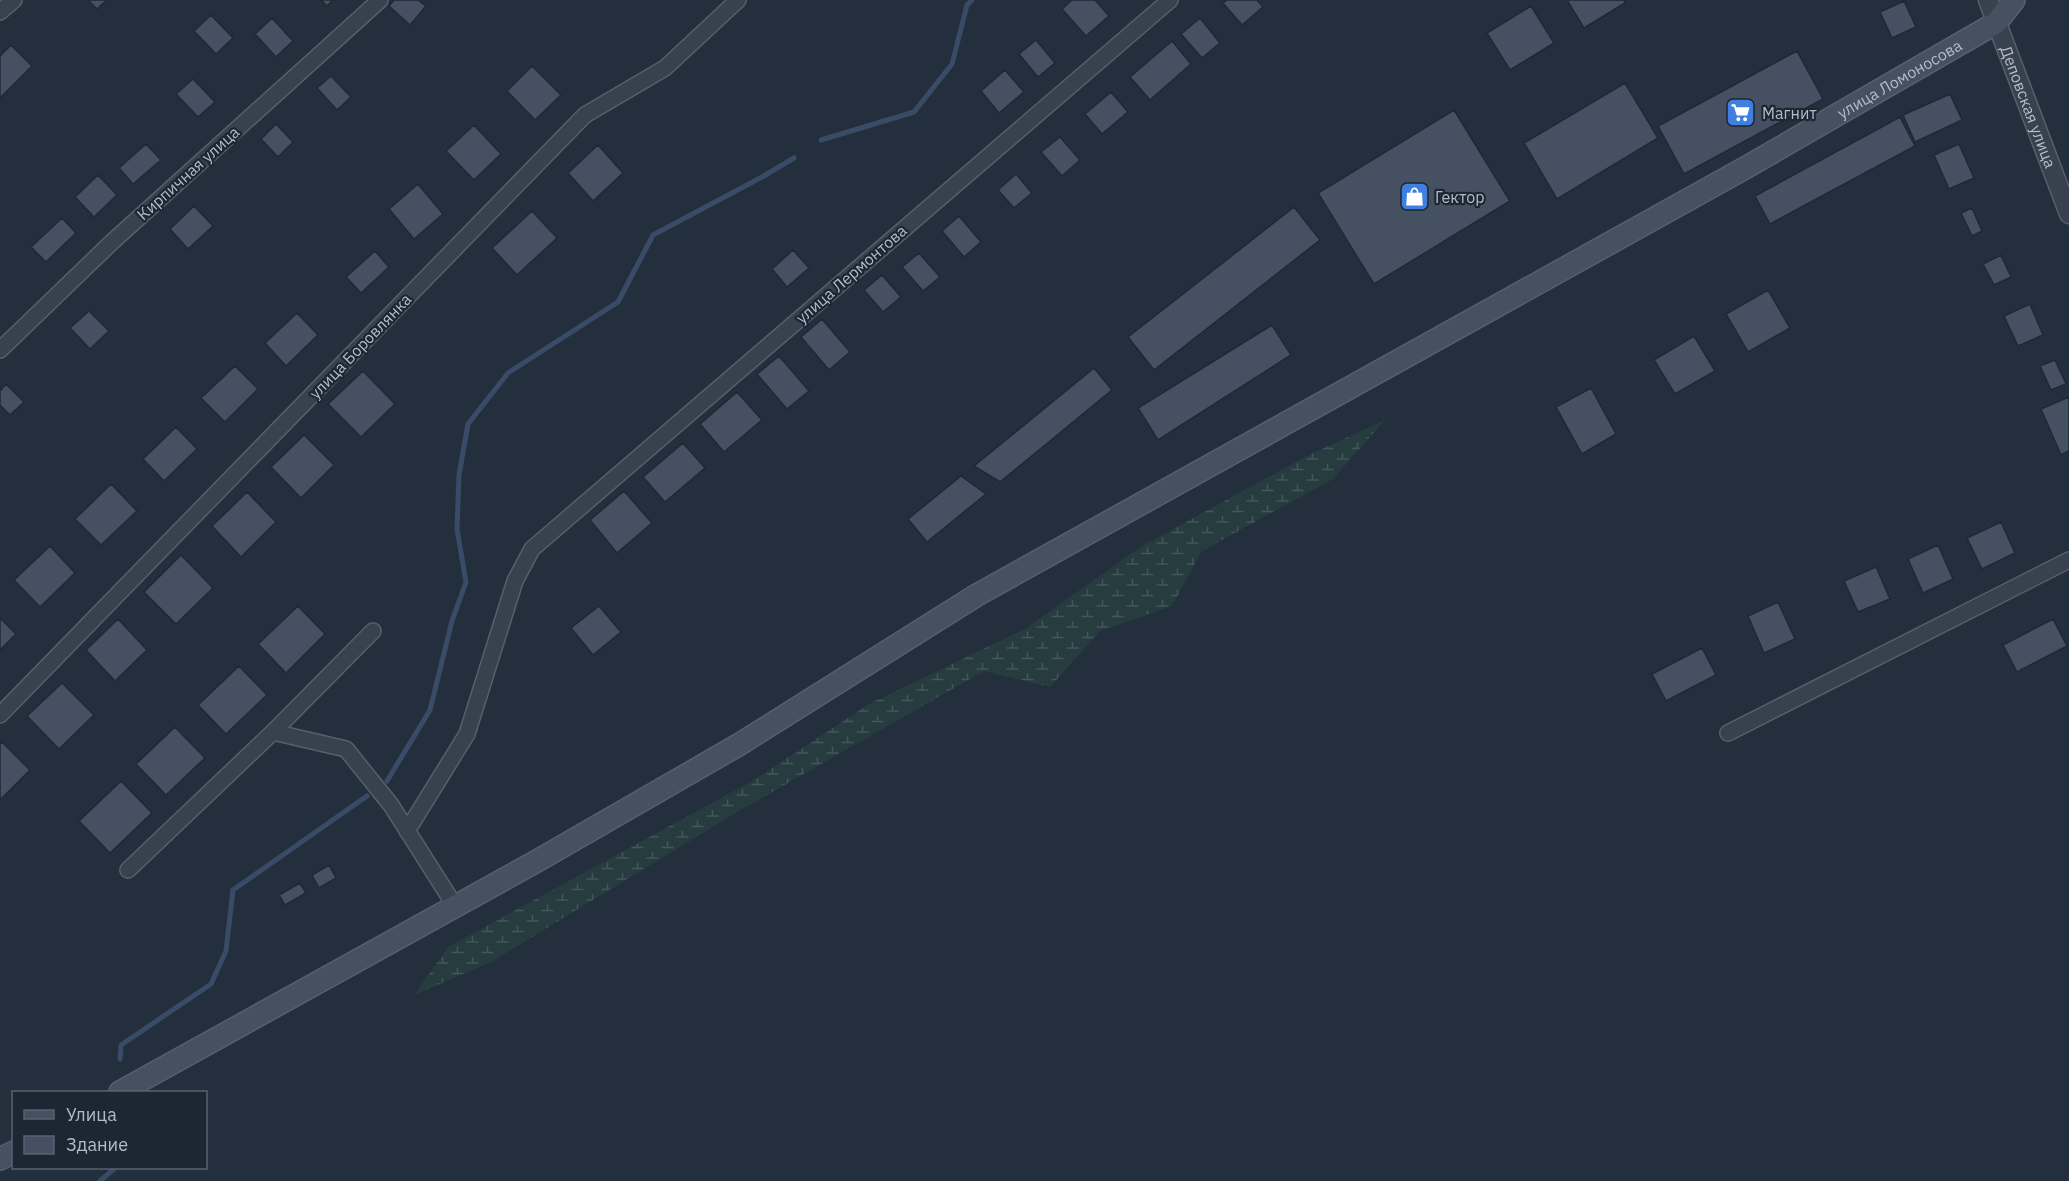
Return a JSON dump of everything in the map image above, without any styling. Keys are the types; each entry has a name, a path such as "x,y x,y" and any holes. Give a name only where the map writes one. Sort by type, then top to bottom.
{"main road":[{"name":"улица Ломоносова","path":"122,1091 740,744 977,595 1746,168 1996,23 2014,0"}],"street":[{"path":"0,12 14,0"},
{"name":"Кирпичная улица","path":"0,350 112,242 380,0"},
{"name":"улица Боровлянка","path":"0,715 585,115 665,68 738,0"},
{"name":"улица Лермонтова","path":"408,831 467,734 515,581 532,549 1170,0"},
{"name":"Деповская улица","path":"1988,0 2069,214"},
{"path":"1728,733 2069,560"},
{"path":"128,870 273,732 374,631"},
{"path":"273,732 346,750 391,805 455,906"}],"green space":[{"path":"1385,420 1333,479 1202,551 1172,606 1100,631 1050,687 984,671 737,812 493,961 414,995 448,947 754,780 869,704 1025,629 1142,546 1307,456"}],"building":[{"path":"88,0 107,0 97,9"},
{"path":"321,0 333,0 327,6"},
{"path":"394,0 418,0 426,6 410,25 389,6"},
{"path":"1072,0 1095,0 1109,16 1086,36 1062,9"},
{"path":"1227,0 1257,0 1263,7 1242,25 1223,3"},
{"path":"1567,0 1624,0 1625,3 1584,28"},
{"path":"1904,1 1916,27 1892,38 1880,12"},
{"path":"1531,6 1554,43 1510,70 1487,33"},
{"path":"211,15 233,38 216,54 194,31"},
{"path":"272,18 293,41 276,57 255,34"},
{"path":"1200,18 1220,43 1202,58 1181,34"},
{"path":"1036,40 1055,63 1038,77 1019,54"},
{"path":"1172,41 1191,64 1150,100 1130,77"},
{"path":"11,45 32,66 0,98 0,56"},
{"name":"Магнит","path":"1797,51 1823,99 1684,174 1658,126"},
{"path":"532,66 561,95 535,120 507,91"},
{"path":"1005,70 1024,92 999,113 981,91"},
{"path":"331,76 351,97 337,110 317,88"},
{"path":"193,79 215,102 198,117 176,94"},
{"path":"1625,83 1658,138 1557,199 1524,143"},
{"path":"1111,92 1128,112 1102,134 1085,114"},
{"path":"1950,94 1962,120 1915,142 1903,115"},
{"name":"Гектор","path":"1454,110 1510,201 1374,284 1318,193"},
{"path":"1900,117 1915,146 1770,224 1755,196"},
{"path":"276,124 293,142 278,157 261,139"},
{"path":"474,125 501,154 474,180 446,151"},
{"path":"1060,137 1080,160 1062,176 1041,152"},
{"path":"146,144 161,160 133,184 119,168"},
{"path":"1959,144 1974,178 1949,189 1934,155"},
{"path":"598,145 623,173 593,201 568,173"},
{"path":"1016,174 1032,193 1014,208 998,190"},
{"path":"98,175 117,195 94,217 75,197"},
{"path":"418,184 443,214 414,239 389,209"},
{"path":"194,206 213,226 188,249 170,229"},
{"path":"1294,207 1320,240 1154,370 1128,337"},
{"path":"1972,208 1982,231 1972,236 1961,213"},
{"path":"532,211 557,238 517,275 492,248"},
{"path":"959,216 981,242 964,257 942,231"},
{"path":"62,218 76,233 46,262 31,247"},
{"path":"793,250 809,268 787,287 772,269"},
{"path":"375,251 389,267 361,293 346,277"},
{"path":"919,253 940,277 923,291 902,267"},
{"path":"2001,255 2011,277 1994,285 1983,264"},
{"path":"882,275 901,297 883,312 864,290"},
{"path":"1768,290 1790,328 1748,352 1726,314"},
{"path":"2030,304 2043,335 2018,346 2004,316"},
{"path":"89,311 109,331 90,349 70,328"},
{"path":"297,313 318,335 286,366 265,343"},
{"path":"822,319 850,352 829,370 801,337"},
{"path":"1272,325 1291,355 1158,440 1138,408"},
{"path":"1694,336 1715,371 1675,394 1654,360"},
{"path":"779,356 809,391 787,409 757,374"},
{"path":"2055,360 2066,384 2051,390 2040,366"},
{"path":"235,366 258,389 225,422 201,398"},
{"path":"1094,368 1112,390 1000,482 974,466"},
{"path":"363,371 395,404 361,437 328,404"},
{"path":"6,384 24,402 10,415 0,405 0,391"},
{"path":"1591,388 1616,434 1582,454 1556,407"},
{"path":"737,392 762,420 724,452 700,424"},
{"path":"2069,397 2069,451 2061,455 2041,409"},
{"path":"176,427 197,449 164,481 143,459"},
{"path":"304,435 334,465 301,498 271,467"},
{"path":"683,443 705,468 665,502 643,477"},
{"path":"961,476 986,494 927,542 908,519"},
{"path":"111,484 137,511 101,545 75,519"},
{"path":"624,491 652,523 617,553 590,520"},
{"path":"247,492 276,522 241,557 212,526"},
{"path":"2001,522 2015,553 1982,569 1967,538"},
{"path":"1938,545 1953,579 1923,593 1908,559"},
{"path":"50,546 75,573 40,607 14,580"},
{"path":"181,555 213,588 176,624 144,592"},
{"path":"1876,567 1890,599 1858,612 1844,581"},
{"path":"1778,602 1795,639 1764,653 1748,616"},
{"path":"298,606 325,634 286,673 258,644"},
{"path":"599,606 621,632 593,655 571,628"},
{"path":"0,618 16,634 0,650"},
{"path":"118,619 147,650 115,681 86,650"},
{"path":"2053,619 2067,646 2017,672 2003,645"},
{"path":"1702,648 1716,675 1666,701 1652,674"},
{"path":"239,666 267,695 226,734 198,705"},
{"path":"62,683 94,715 59,749 27,716"},
{"path":"175,727 205,758 166,795 136,764"},
{"path":"2,742 30,770 0,800 0,744"},
{"path":"121,781 152,813 110,853 79,821"},
{"path":"329,865 336,878 319,888 312,875"},
{"path":"300,883 306,893 285,905 279,895"}],"waterway":[{"path":"821,140 914,112 952,64 967,5 972,0"},
{"path":"387,781 430,710 452,621 466,582 457,529 459,475 468,424 508,373 618,302 653,235 794,158"},
{"path":"120,1059 121,1045 211,984 226,951 233,890 367,796"},
{"path":"100,1181 114,1169"}],"place":[{"name":"Магнит","path":"1741,113"},
{"name":"Гектор","path":"1414,197"}]}
